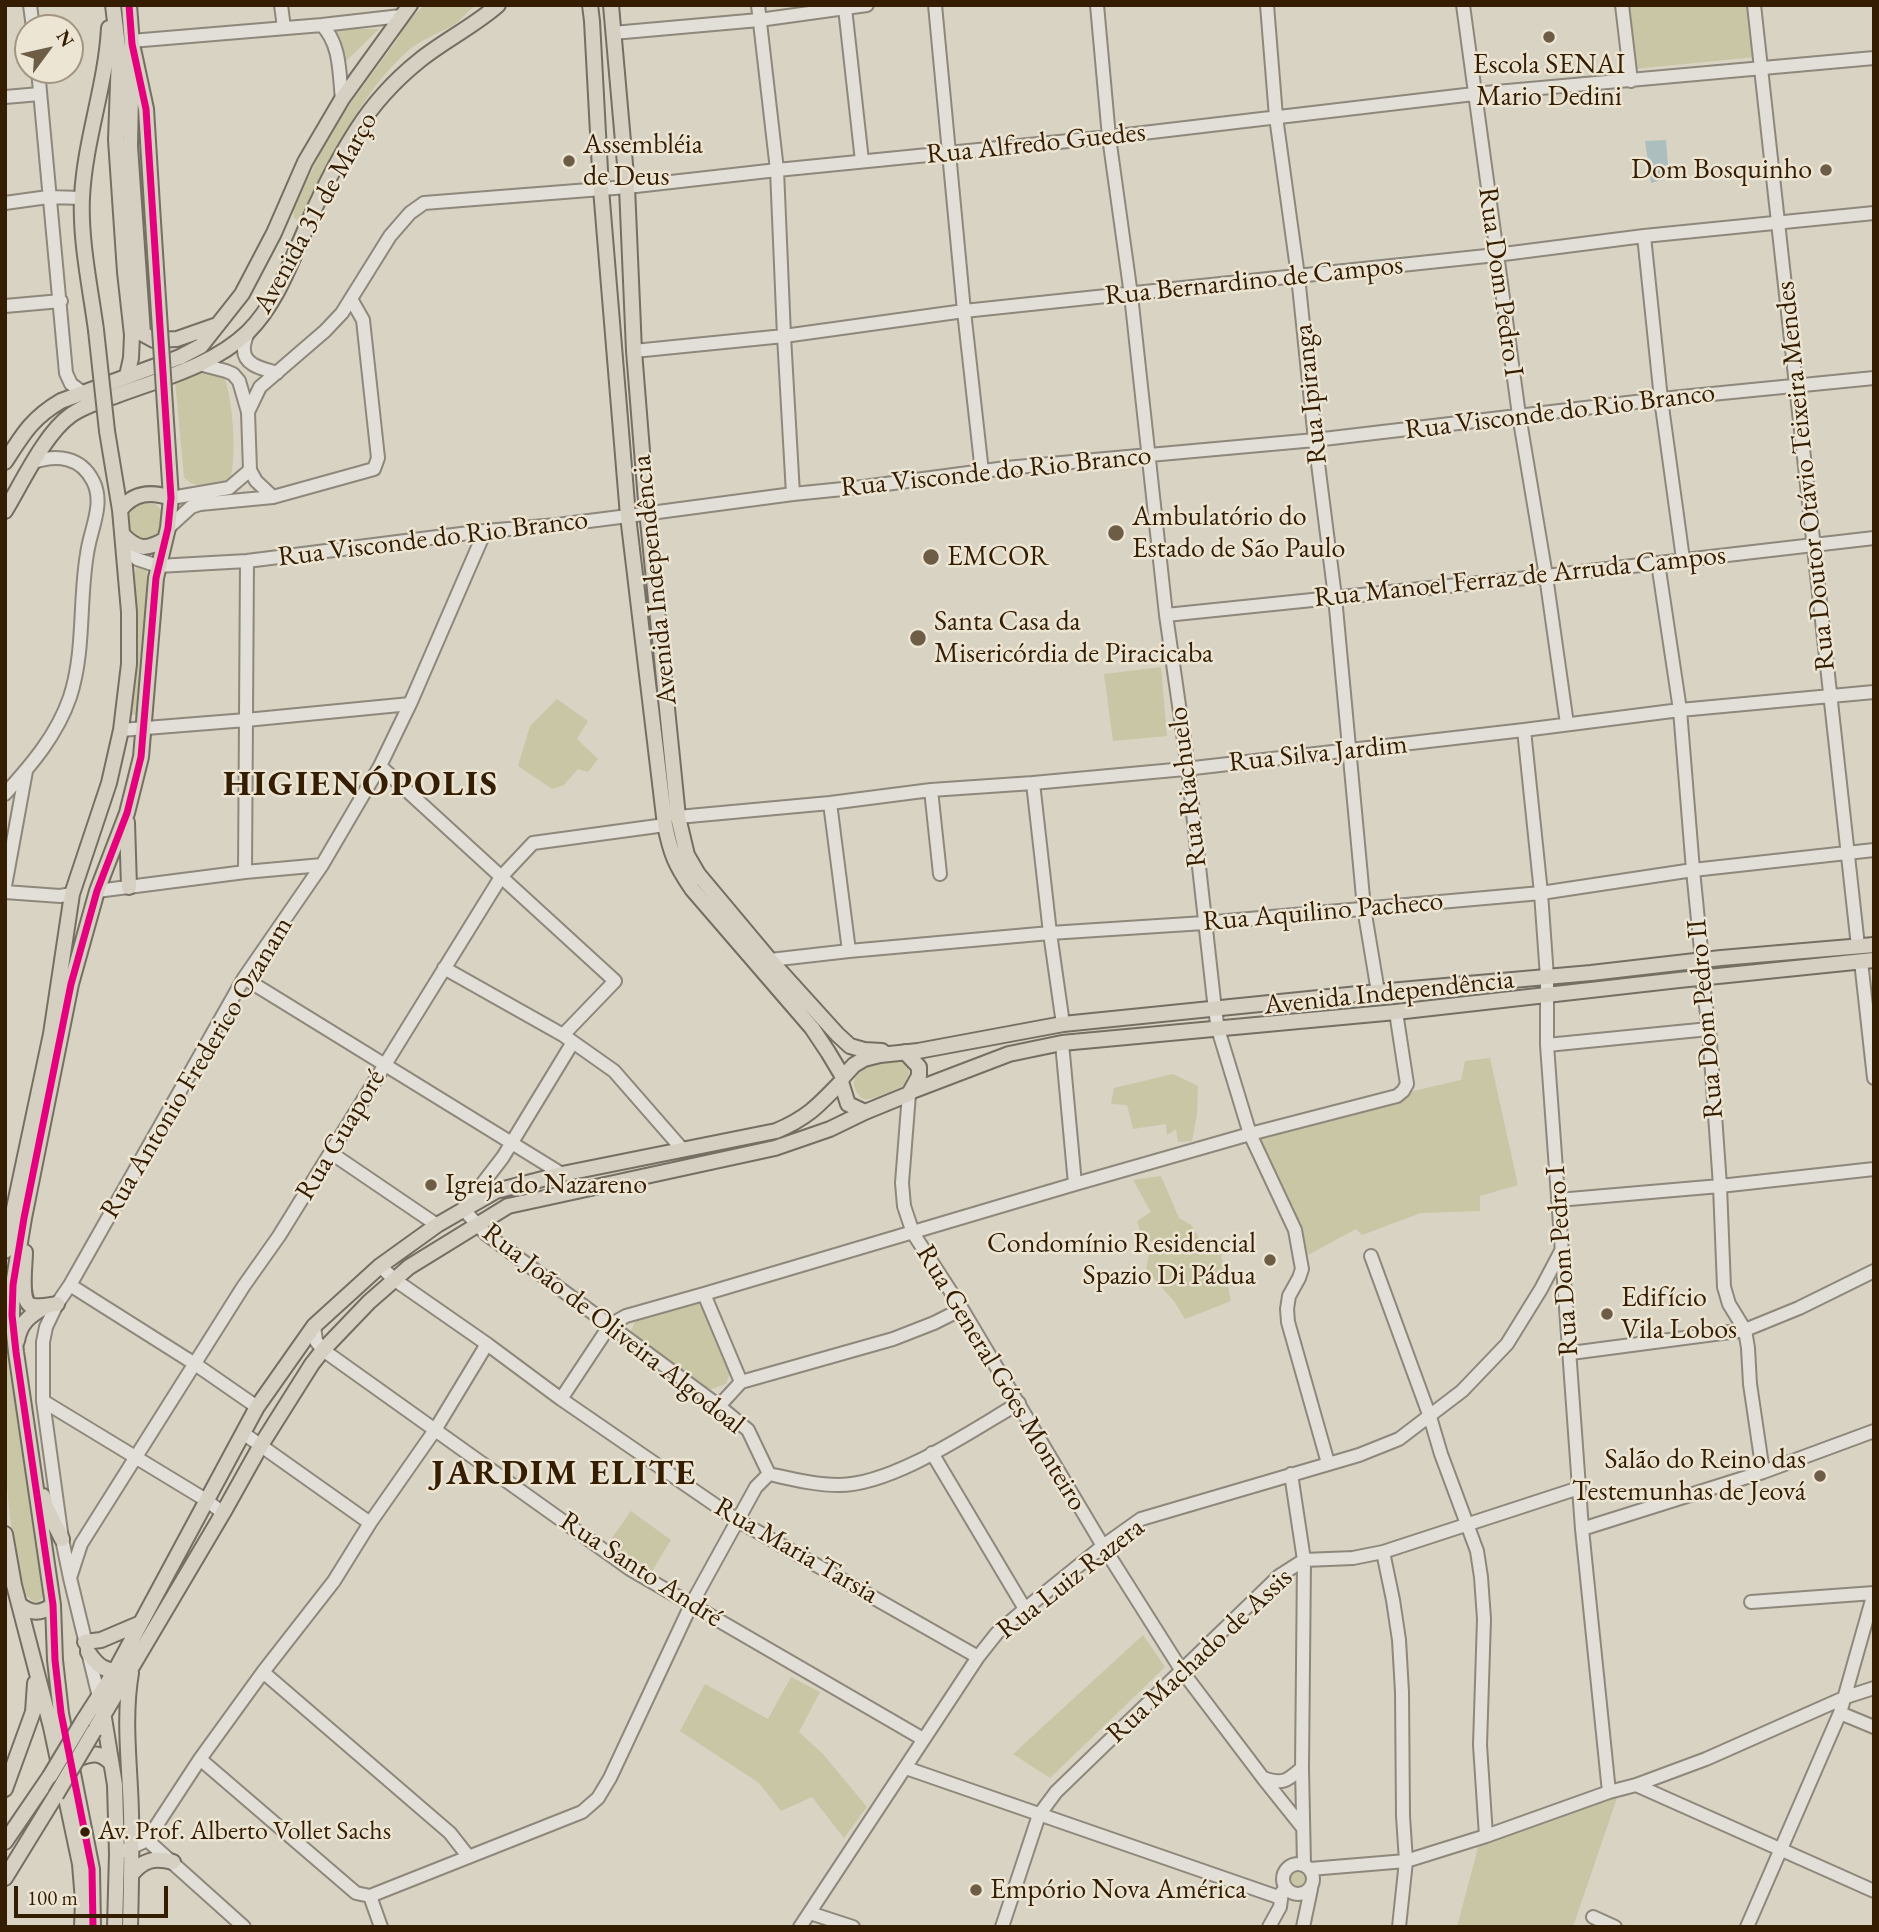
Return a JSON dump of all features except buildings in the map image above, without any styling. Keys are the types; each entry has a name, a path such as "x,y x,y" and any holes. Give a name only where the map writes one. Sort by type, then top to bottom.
{"main road":[{"path":"5,1251 51,1034 72,894 109,783 121,730 129,664 129,612 120,510 107,431 82,198 88,142 108,49 112,5"},
{"path":"112,5 119,55 116,140 132,335 127,376"},
{"path":"93,1927 92,1869 61,1713 52,1605 16,1352 12,1285 71,984 97,891 127,813 141,757 158,566 171,498 146,109 132,43 128,5"},
{"name":"Avenida 31 de Março","path":"5,511 55,430 70,415 199,365 248,332 281,287 328,179 379,98 420,60 498,5"},
{"name":"Avenida Independência","path":"590,5 601,189 628,516 665,825 676,866 812,1028 842,1080"},
{"name":"Avenida Independência","path":"611,5 627,187 634,351 678,817 687,855 698,874 770,960 850,1046 864,1050 901,1052 1063,1024 1378,992 1702,960 1864,956"},
{"name":"Avenida 31 de Março","path":"5,462 28,427 43,412 61,401 180,357 201,346 242,294 274,233 305,162 342,99 406,11"},
{"path":"132,43 130,146 143,334 154,340 177,339 218,324"},
{"path":"120,510 130,500 143,494 157,493 171,498"},
{"path":"123,541 150,547 166,534"},
{"path":"127,813 129,887"},
{"path":"72,894 97,891"},
{"name":"Avenida Independência","path":"911,1092 1009,1054 1062,1044 1396,1012 1702,977 1864,956 1874,945"},
{"path":"5,1842 88,1722 103,1714 261,1446 323,1350 369,1302 409,1267 508,1206 775,1148 830,1129 911,1092 919,1076 919,1067 901,1052 864,1059 854,1065 817,1107 797,1122 776,1131 562,1174 496,1191 437,1224 380,1266 314,1326 257,1407 99,1697 88,1722 79,1758 5,1878"},
{"path":"842,1080 848,1104 864,1112"},
{"path":"24,1218 26,1303 31,1306 57,1304"},
{"path":"395,1280 410,1261 438,1241 440,1235 437,1224"},
{"path":"16,1352 19,1330 25,1321 41,1309 57,1304"},
{"path":"5,1340 16,1352"},
{"path":"31,1460 46,1507 62,1539"},
{"path":"5,1534 10,1585 20,1605 51,1727 80,1864 82,1927"},
{"path":"20,1605 35,1613 43,1612 52,1605"},
{"path":"133,1665 114,1671 104,1670 96,1664 86,1647 141,1623"},
{"path":"5,1788 33,1712 34,1661"},
{"path":"115,1927 131,1814 128,1698 133,1665"},
{"path":"99,1697 124,1851 131,1875 130,1927"},
{"path":"103,1714 113,1718 119,1726 128,1760"},
{"path":"79,1758 99,1754 111,1763"},
{"path":"131,1875 138,1866 147,1861 173,1863"}],"street":[{"path":"281,5 284,29"},
{"path":"758,5 777,170 793,494"},
{"path":"613,33 759,20 867,5"},
{"path":"935,5 982,472"},
{"name":"Rua Riachuelo","path":"1097,5 1109,137 1131,295 1166,615 1188,768 1218,1029 1250,1134 1295,1230 1302,1269 1289,1296 1288,1322 1328,1463"},
{"name":"Rua Ipiranga","path":"1267,5 1276,117 1298,276 1335,597 1364,908 1378,992"},
{"name":"Rua Dom Pedro I","path":"1462,5 1519,415 1567,724"},
{"path":"1622,5 1631,81"},
{"name":"Rua Doutor Otávio Teixeira Mendes","path":"1754,5 1847,853 1864,956 1874,1078"},
{"path":"845,8 862,161"},
{"path":"132,43 322,25 406,11"},
{"path":"322,25 336,46 342,99"},
{"name":"Rua Alfredo Guedes","path":"248,412 260,387 342,313 390,236 410,213 424,203 627,187 1109,137 1474,94 1874,58"},
{"path":"39,84 66,373 71,384 82,393"},
{"path":"5,97 40,94"},
{"path":"5,203 48,197 82,198"},
{"name":"Rua Bernardino de Campos","path":"634,351 784,336 964,311 1874,213"},
{"path":"1644,236 1661,399 1683,559"},
{"path":"166,534 181,514 200,503 273,497 374,469 377,458 363,320 351,299"},
{"path":"5,306 61,301"},
{"path":"248,332 243,351 247,360 255,366 277,373"},
{"path":"199,365 233,374 239,381 248,412 250,470 256,481 273,497"},
{"name":"Rua Visconde do Rio Branco","path":"123,541 137,559 158,566 247,561 1006,468 1315,440 1661,399 1874,378"},
{"path":"5,794 42,751 58,725 70,695 78,660 86,555 97,511 98,498 94,482 86,469 74,460 45,458 34,462"},
{"path":"171,498 229,488 250,470"},
{"name":"Rua Antonio Frederico Ozanam","path":"99,1697 62,1539 43,1401 43,1342 46,1327 244,978 322,865 380,766 485,531"},
{"name":"Rua Manoel Ferraz de Arruda Campos","path":"1166,615 1546,576 1874,538"},
{"path":"245,872 247,561"},
{"name":"Rua Dom Pedro II","path":"1658,562 1680,710 1702,977 1709,1029 1724,1287 1729,1304 1745,1330 1763,1472"},
{"name":"Rua Silva Jardim","path":"678,817 830,803 931,790 1188,768 1680,710 1874,692"},
{"path":"121,730 410,704"},
{"name":"Rua Dom Pedro I","path":"1524,730 1541,893 1547,977 1547,1045 1582,1529 1609,1792"},
{"path":"380,766 615,981 568,1039 512,1142 463,1209"},
{"path":"5,886 26,770"},
{"path":"1033,783 1063,1024"},
{"path":"931,790 940,874"},
{"path":"830,803 849,951"},
{"name":"Rua Guaporé","path":"70,1578 81,1544 331,1153 501,877 533,843 665,825"},
{"name":"Rua Aquilino Pacheco","path":"770,960 1051,933 1204,923 1541,893 1693,870 1874,850"},
{"path":"97,891 322,865"},
{"path":"5,892 60,896 72,894"},
{"path":"444,968 568,1039 614,1071 683,1150"},
{"path":"244,978 562,1174"},
{"path":"561,1399 610,1325 626,1316 1250,1134 1386,1099 1403,1091 1407,1084 1396,1012"},
{"path":"1547,1045 1709,1029"},
{"path":"1062,1044 1075,1184"},
{"name":"Rua General Góes Monteiro","path":"911,1092 902,1183 904,1206 913,1233 1182,1671 1304,1828"},
{"path":"331,1153 437,1224"},
{"path":"1558,1200 1874,1169"},
{"path":"487,1177 508,1206"},
{"name":"Rua João de Oliveira Algodoal","path":"463,1209 485,1234 748,1430 769,1474"},
{"name":"Rua Luiz Razera","path":"800,1927 978,1657 998,1633 1025,1609 1141,1519 1359,1455 1399,1440 1462,1391 1507,1344 1562,1250"},
{"path":"1371,1256 1477,1551 1484,1619 1480,1745 1486,1836"},
{"name":"Rua Maria Tarsia","path":"380,1266 395,1280 561,1399 737,1520 978,1657"},
{"path":"1571,1353 1745,1330 1799,1308 1874,1271"},
{"path":"70,1285 195,1364 257,1407"},
{"path":"1541,1289 1551,1285 1564,1286"},
{"path":"704,1294 741,1382"},
{"path":"719,1406 741,1382 893,1339 962,1309"},
{"path":"314,1326 316,1341 323,1350"},
{"path":"124,1851 147,1840 200,1759 334,1581 370,1523 435,1430 487,1344"},
{"name":"Rua Santo André","path":"323,1350 630,1569 923,1739"},
{"path":"43,1401 223,1513"},
{"path":"200,1759 356,1893 370,1896 582,1812 598,1798 610,1777 691,1605 756,1486 769,1474 799,1481 840,1485 878,1479 932,1453 1019,1403"},
{"path":"1582,1529 1763,1472 1874,1431"},
{"path":"243,1433 370,1523"},
{"path":"932,1453 1025,1609"},
{"path":"1290,1474 1304,1560 1302,1768 1307,1867 1314,1879 1305,1892 1303,1927"},
{"name":"Rua Machado de Assis","path":"1002,1927 1039,1815 1056,1792 1279,1576 1304,1560 1353,1558 1383,1552 1579,1488"},
{"path":"62,1539 81,1544"},
{"path":"1383,1552 1394,1600 1402,1692 1406,1861 1399,1927"},
{"path":"1747,1927 1840,1713 1874,1593 1751,1602"},
{"path":"263,1672 450,1833 468,1856"},
{"path":"1285,1876 1294,1864 1307,1867 1406,1861 1486,1836 1706,1759 1846,1697 1874,1688"},
{"path":"1840,1713 1874,1727"},
{"path":"906,1768 1281,1902 1305,1892"},
{"path":"1263,1778 1276,1783 1284,1781 1302,1768"},
{"path":"1636,1785 1874,1891"},
{"path":"1269,1927 1281,1902 1285,1876 1304,1828"},
{"path":"147,1840 244,1927"},
{"path":"1285,1876 1290,1892 1305,1892"},
{"path":"370,1896 381,1927"},
{"path":"810,1913 853,1927"},
{"path":"1593,1917 1615,1927"}],"shaded area":[{"path":"425,5 476,5 452,26 414,46 392,67 361,106 348,128 304,218 301,222 294,218 293,210 341,116 408,21"},
{"path":"1627,5 1749,5 1756,57 1634,69"},
{"path":"332,29 379,29 342,65"},
{"path":"1666,140 1669,178 1651,183 1645,141"},
{"path":"198,373 224,376 233,428 230,480 205,485 193,484 184,477 175,381"},
{"path":"145,501 158,507 164,520 158,533 145,539 132,533 126,520 132,507"},
{"path":"139,565 147,569 143,691 140,715 132,715 136,662 135,572"},
{"path":"1161,667 1167,736 1113,741 1104,674"},
{"path":"557,699 588,721 577,739 598,759 588,772 578,769 564,785 552,789 518,766 530,726"},
{"path":"897,1058 909,1070 907,1085 874,1098 860,1097 854,1083 860,1072 867,1067"},
{"path":"1490,1058 1518,1185 1480,1196 1480,1211 1421,1213 1362,1235 1356,1229 1308,1255 1297,1224 1256,1136 1392,1104 1413,1091 1461,1080 1465,1061"},
{"path":"1173,1074 1198,1086 1192,1141 1178,1142 1176,1129 1167,1135 1166,1124 1133,1129 1127,1105 1111,1104 1114,1088"},
{"path":"1161,1176 1179,1218 1191,1225 1205,1247 1221,1254 1231,1301 1185,1319 1174,1301 1146,1270 1149,1253 1164,1251 1159,1241 1143,1242 1137,1221 1151,1212 1133,1180"},
{"path":"701,1298 730,1373 726,1384 711,1389 697,1386 629,1337 637,1316"},
{"path":"5,1350 14,1375 28,1493 45,1595 38,1602 33,1602 26,1595 13,1535 6,1474"},
{"path":"631,1511 671,1540 651,1573 609,1542"},
{"path":"1143,1635 1165,1667 1050,1778 1013,1754"},
{"path":"791,1677 820,1692 799,1732 823,1754 867,1807 844,1838 812,1797 781,1811 759,1783 680,1731 705,1684 768,1719"},
{"path":"1618,1795 1573,1927 1457,1927 1479,1844"},
{"path":"1295,1869 1303,1869 1309,1879 1303,1889 1295,1889 1289,1883 1289,1875"}],"transit line":[{"path":"93,1927 92,1869 61,1713 53,1605 12,1315 13,1285 24,1218 71,984 97,891 127,813 141,757 156,578 168,528 171,498 146,109 132,44 129,5"}],"place":[{"name":"Escola SENAI Mario Dedini","path":"1549,37"},
{"name":"Assembléia de Deus","path":"569,161"},
{"name":"Dom Bosquinho","path":"1826,170"},
{"name":"Ambulatório do Estado de São Paulo","path":"1116,533"},
{"name":"EMCOR","path":"931,557"},
{"name":"Santa Casa da Misericórdia de Piracicaba","path":"918,638"},
{"name":"Igreja do Nazareno","path":"431,1185"},
{"name":"Condomínio Residencial Spazio Di Pádua","path":"1270,1260"},
{"name":"Edifício Vila Lobos","path":"1607,1314"},
{"name":"Salão do Reino das Testemunhas de Jeová","path":"1820,1476"},
{"name":"Av. Prof. Alberto Vollet Sachs","path":"85,1832"},
{"name":"Empório Nova América","path":"976,1890"}],"district":[{"name":"HIGIENÓPOLIS","path":"361,785"},
{"name":"JARDIM ELITE","path":"564,1474"}]}
